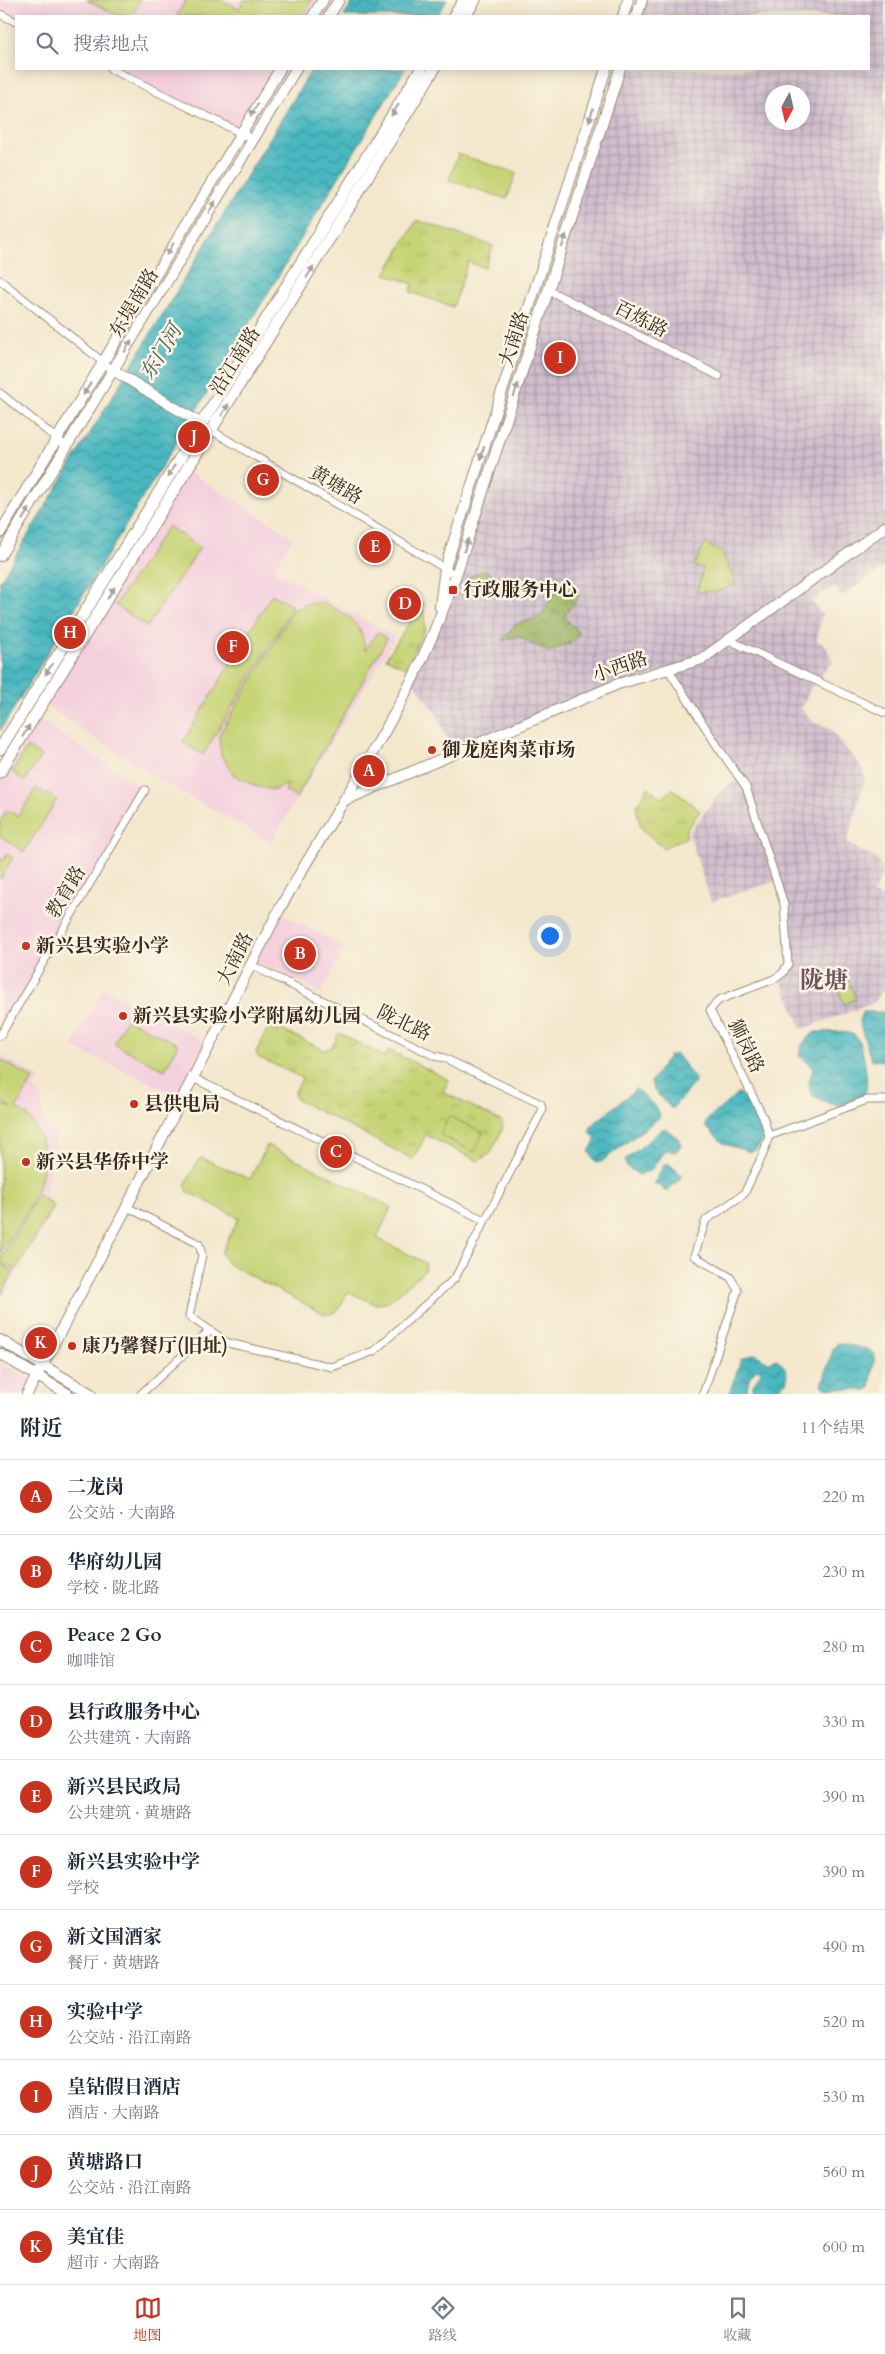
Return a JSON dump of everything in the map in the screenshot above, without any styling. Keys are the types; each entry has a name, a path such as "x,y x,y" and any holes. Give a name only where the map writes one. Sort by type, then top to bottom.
{"main road":[{"path":"455,15 464,0"},
{"path":"466,15 475,0"},
{"name":"沿江南路","path":"0,749 420,70"},
{"name":"沿江南路","path":"0,772 433,70"}],"street":[{"path":"314,15 324,0"},
{"path":"330,15 339,0"},
{"path":"623,15 628,0"},
{"path":"637,15 642,0"},
{"path":"0,14 15,22"},
{"path":"113,70 253,139"},
{"name":"东堤南路","path":"0,533 279,70"},
{"name":"东堤南路","path":"0,556 295,70"},
{"name":"大南路","path":"437,624 445,568 606,70"},
{"name":"大南路","path":"27,1394 127,1207 302,867 343,801 412,680 456,575 620,70"},
{"path":"0,280 113,370 200,424"},
{"name":"百炼路","path":"548,290 719,376"},
{"path":"0,393 67,447"},
{"name":"黄塘路","path":"200,424 456,575"},
{"name":"小西路","path":"343,801 618,684 702,659 885,527"},
{"path":"729,640 885,712"},
{"name":"狮岗路","path":"668,669 746,787 784,904 788,964 783,973 774,979 719,1000 710,1010 764,1119 769,1136"},
{"name":"教育路","path":"0,1036 145,790"},
{"name":"陇北路","path":"252,965 435,1056 444,1058 541,1104 542,1108 484,1220"},
{"path":"127,1207 199,1244 202,1255 189,1311 190,1316 209,1331 228,1343 332,1367 374,1351 455,1278 484,1220 193,1078"},
{"path":"703,1394 738,1290 730,1277 694,1256 706,1220 744,1194 764,1152 769,1136 867,1100 885,1100"},
{"path":"141,1394 209,1331"},
{"path":"0,1340 91,1394"},
{"path":"0,1354 68,1394"}],"shaded area":[{"path":"0,0 339,0 330,15 15,15 15,22 0,14"},
{"path":"638,0 885,0 885,567 842,596 834,586 812,601 822,615 817,640 826,646 833,662 813,684 801,708 813,722 830,729 862,768 865,779 847,843 878,860 883,872 873,894 885,898 885,988 874,1003 802,1029 779,975 788,964 784,904 776,881 711,902 689,833 720,792 739,778 668,669 454,754 436,713 412,680 437,624 618,70 870,70 870,15 633,15"},
{"path":"113,70 295,70 253,139"},
{"path":"187,471 293,537 274,570 395,637 271,842 153,776 42,703"},
{"name":"新兴县实验小学","path":"34,716 145,790 0,1036 0,772"},
{"path":"278,912 345,947 321,993 254,960"},
{"name":"新兴县实验小学附属幼儿园","path":"103,988 211,1045 183,1098 72,1047"},
{"name":"新兴县华侨中学","path":"0,1054 39,1078 33,1089 42,1095 42,1120 56,1134 45,1197 56,1205 0,1301"},
{"path":"0,1362 36,1383 30,1394 0,1394"}],"green space":[{"path":"87,0 140,0 132,15 117,15"},
{"path":"186,0 222,0 239,9 244,0 312,0 304,15 177,15"},
{"path":"458,154 516,173 507,199 449,180"},
{"path":"417,220 493,246 485,268 468,262 453,307 410,292 413,284 385,274"},
{"path":"168,526 200,548 147,627 115,605"},
{"path":"705,543 722,553 736,583 720,591 697,592 703,568 694,566"},
{"path":"485,570 497,578 489,595 482,593 466,579"},
{"path":"560,584 580,596 564,616 579,633 574,641 549,652 517,636 502,641 516,624 540,617"},
{"path":"272,594 293,607 203,755 183,742"},
{"path":"322,602 352,620 361,633 365,651 377,632 387,639 296,798 285,791 288,784 274,790 258,787 234,775 221,755 219,735 293,611 303,605"},
{"path":"423,602 425,628 406,668 386,658"},
{"path":"27,747 41,756 25,781 12,772"},
{"path":"648,787 662,798 673,789 700,811 686,831 687,837 663,848 641,828 636,808"},
{"path":"36,788 57,800 24,852 0,836 0,821 7,810 18,816"},
{"path":"7,854 13,858 0,880 0,856 3,862"},
{"path":"846,976 856,999 844,1004 835,981"},
{"path":"126,1019 178,1044 165,1070 114,1044"},
{"path":"274,1026 324,1050 332,1047 339,1033 385,1057 389,1050 449,1080 443,1092 501,1121 503,1128 491,1153 478,1161 426,1135 413,1159 297,1100 294,1094 302,1078 258,1057 256,1052 268,1028"},
{"path":"0,1059 33,1079 16,1109 20,1110 31,1120 37,1130 43,1147 44,1163 41,1179 28,1209 0,1254 0,1104 12,1108 0,1100"},
{"path":"449,1116 483,1133 474,1152 440,1135"},
{"path":"267,1145 391,1207 377,1238 426,1263 424,1271 387,1303 376,1304 350,1293 346,1294 339,1309 333,1313 324,1314 228,1264 221,1253 239,1218 188,1192 185,1185 199,1159 202,1158 250,1179"},
{"path":"38,1195 54,1205 16,1270 0,1261"},
{"path":"0,1263 14,1272 0,1296"}],"water":[{"path":"354,0 447,0 438,15 345,15"},
{"name":"东门河","path":"311,70 404,70 0,731 0,581"},
{"path":"862,1012 885,1012 885,1061 871,1060 859,1021"},
{"path":"815,1032 845,1032 857,1038 863,1053 867,1081 865,1093 861,1098 849,1103 835,1105 812,1095 808,1084 813,1069 810,1064 799,1056 804,1042"},
{"path":"676,1054 695,1079 695,1082 672,1109 653,1089 651,1082 669,1056"},
{"path":"636,1089 658,1109 660,1117 601,1162 596,1162 589,1152 596,1139 590,1132 591,1126"},
{"path":"738,1093 751,1104 756,1112 762,1131 762,1140 758,1147 751,1152 724,1144 705,1126 707,1120"},
{"path":"664,1128 679,1139 681,1145 676,1152 665,1150 651,1170 639,1175 626,1166 625,1160"},
{"path":"668,1163 683,1176 667,1191 654,1183 664,1165"},
{"path":"838,1343 868,1349 875,1354 870,1388 867,1390 825,1388 822,1385 834,1347"},
{"path":"755,1354 768,1362 777,1359 786,1369 787,1381 771,1394 752,1394 753,1384 761,1373 760,1370 756,1369 749,1378 746,1394 729,1394 741,1359"}],"place":[{"name":"皇钻假日酒店","path":"560,358"},
{"name":"黄塘路口","path":"194,437"},
{"name":"新文国酒家","path":"263,480"},
{"name":"新兴县民政局","path":"375,547"},
{"name":"行政服务中心","path":"453,590"},
{"name":"县行政服务中心","path":"405,604"},
{"name":"实验中学","path":"70,633"},
{"name":"新兴县实验中学","path":"233,647"},
{"name":"御龙庭肉菜市场","path":"432,750"},
{"name":"二龙岗","path":"369,771"},
{"name":"新兴县实验小学","path":"26,946"},
{"name":"华府幼儿园","path":"300,954"},
{"name":"新兴县实验小学附属幼儿园","path":"123,1016"},
{"name":"县供电局","path":"134,1104"},
{"name":"Peace 2 Go","path":"336,1152"},
{"name":"新兴县华侨中学","path":"26,1162"},
{"name":"美宜佳","path":"41,1343"},
{"name":"康乃馨餐厅(旧址)","path":"72,1346"}],"district":[{"name":"陇塘","path":"824,980"}]}
